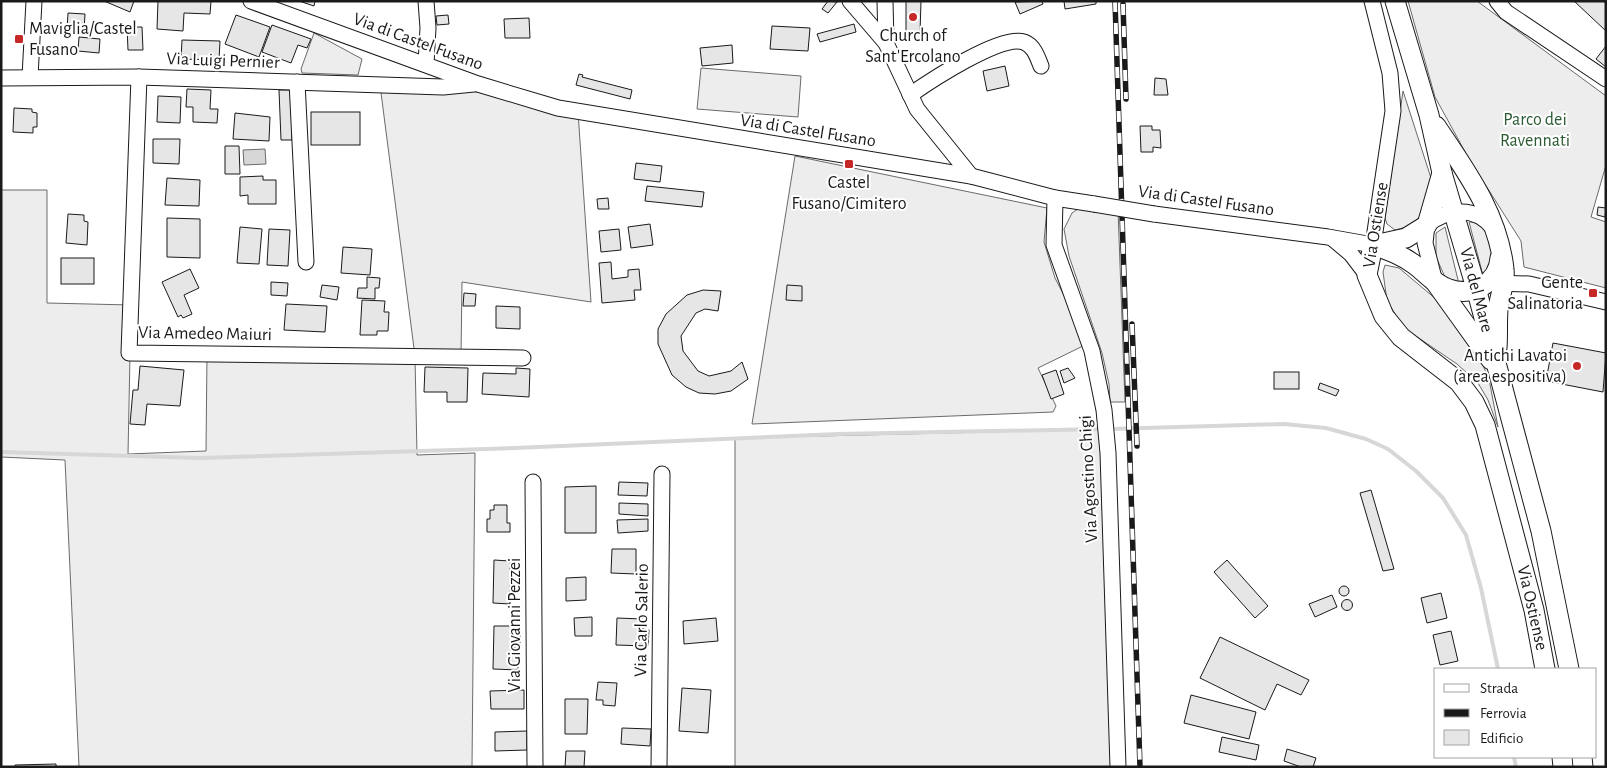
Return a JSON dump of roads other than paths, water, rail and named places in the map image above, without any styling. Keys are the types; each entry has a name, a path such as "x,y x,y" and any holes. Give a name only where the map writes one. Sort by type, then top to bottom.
{"main road":[{"name":"Via del Mare","path":"1395,1 1429,115 1442,173 1454,212 1490,284 1496,367 1541,531 1569,668"},
{"path":"1429,115 1479,193 1497,234 1501,253 1498,271 1490,284 1498,312 1496,367"},
{"path":"1373,245 1406,238 1427,225 1442,173"},
{"path":"1373,245 1404,258 1435,282 1453,290 1490,284"},
{"name":"Via Ostiense","path":"1373,245 1367,275 1378,306 1390,325 1413,347 1459,382 1481,414 1489,437 1534,610 1545,668"},
{"path":"1435,282 1496,367"}],"street":[{"path":"30,77 34,1"},
{"name":"Via di Castel Fusano","path":"251,1 279,7 478,84 558,108 971,176 1055,198 1373,245"},
{"path":"426,1 428,28 426,64"},
{"path":"850,1 886,43 917,109 971,176"},
{"path":"885,1 886,43"},
{"name":"Via Ostiense","path":"1372,1 1390,73 1392,103 1388,151 1373,245"},
{"path":"1497,1 1506,12 1606,79"},
{"path":"910,95 934,78 981,53 1014,41 1025,42 1035,51 1041,66"},
{"path":"443,87 451,73"},
{"name":"Via Luigi Pernier","path":"1,78 139,77 443,87 478,84"},
{"name":"Via Amedeo Maiuri","path":"139,77 129,353 523,358"},
{"path":"297,82 306,262"},
{"name":"Via Agostino Chigi","path":"1055,198 1054,245 1092,351 1104,410 1108,453 1118,767"},
{"path":"1435,282 1426,250 1427,225 1437,218 1454,212 1468,212 1479,215 1497,234"},
{"path":"1328,237 1346,248 1367,275"},
{"path":"1501,253 1513,272 1529,284"},
{"path":"1490,284 1529,284 1606,302"},
{"name":"Via Carlo Salerio","path":"659,767 662,474"},
{"name":"Via Giovanni Pezzei","path":"533,482 535,767"}],"waterway":[{"path":"1110,429 1284,424 1326,428 1366,439 1388,449 1416,471 1443,498 1466,535 1481,588 1498,668"},
{"path":"1,452 200,458 515,448 838,434 1103,429"},
{"path":"1514,758 1516,767"}],"railway":[{"path":"1115,1 1140,767"},
{"path":"1123,4 1126,99"},
{"path":"1132,324 1137,446"}],"place":[{"name":"Church of Sant'Ercolano","path":"913,17"},
{"name":"Maviglia/Castel Fusano","path":"19,39"},
{"name":"Castel Fusano/Cimitero","path":"849,164"},
{"name":"Gente Salinatoria","path":"1593,293"},
{"name":"Antichi Lavatoi (area espositiva)","path":"1577,366"}],"park label":[{"name":"Parco dei Ravennati","path":"1535,130"}]}
